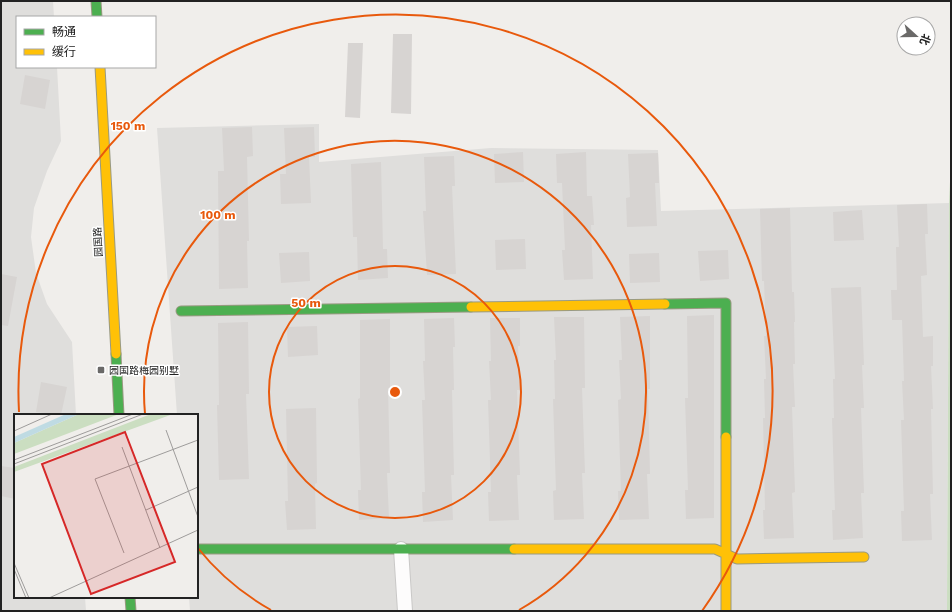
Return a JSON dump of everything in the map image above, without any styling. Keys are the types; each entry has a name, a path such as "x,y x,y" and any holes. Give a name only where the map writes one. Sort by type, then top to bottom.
{"street":[{"path":"96,1 97,16"},
{"name":"园国路","path":"100,68 119,414"},
{"path":"181,311 726,303 726,611"},
{"path":"198,549 715,549 737,559 864,557"},
{"path":"401,550 405,611"},
{"path":"130,598 131,611"}],"shaded area":[{"path":"1,1 53,1 54,16 16,16 16,68 57,68 61,141 47,171 34,208 31,237 36,273 47,304 72,342 76,414 14,414 14,598 85,598 86,611 1,611"},
{"path":"319,124 319,162 491,148 658,150 661,211 949,203 947,611 190,611 189,598 198,598 198,414 177,414 157,128"}],"green space":[{"path":"951,160 951,611 947,611 949,203"}],"building":[{"path":"393,34 412,34 411,114 391,113"},
{"path":"348,43 363,43 360,118 345,117"},
{"path":"25,75 50,80 45,109 20,104"},
{"path":"252,127 253,156 247,157 249,241 247,241 248,288 219,289 218,171 224,171 222,128"},
{"path":"314,127 315,157 309,157 311,203 281,204 280,174 286,174 284,128"},
{"path":"523,152 524,182 495,183 494,154"},
{"path":"586,152 587,196 592,196 594,225 591,225 593,279 564,280 562,250 565,250 562,183 557,183 556,154"},
{"path":"658,153 659,183 655,183 657,226 627,227 626,198 630,197 628,154"},
{"path":"454,156 455,186 452,186 456,274 427,275 423,211 426,211 424,157"},
{"path":"381,162 383,249 387,249 388,278 358,280 357,237 353,237 351,164"},
{"path":"927,204 928,234 925,234 927,275 921,276 923,337 933,336 933,366 931,366 933,409 931,409 933,494 930,494 932,540 902,541 901,511 904,511 901,420 904,420 902,381 904,381 902,320 892,320 891,290 897,290 896,247 899,247 897,205"},
{"path":"790,208 792,292 794,292 795,322 795,364 793,364 795,407 792,407 795,492 792,493 794,538 764,539 763,510 765,510 763,418 765,418 764,379 766,379 764,336 766,336 764,281 762,281 760,209"},
{"path":"862,210 864,240 834,241 833,212"},
{"path":"525,239 526,269 496,270 495,240"},
{"path":"728,250 729,279 700,281 698,251"},
{"path":"309,252 310,281 281,283 279,253"},
{"path":"659,253 660,282 630,283 629,254"},
{"path":"1,274 17,277 8,326 1,325"},
{"path":"861,287 864,365 862,365 864,408 861,408 864,493 861,493 863,538 833,540 832,510 835,510 832,418 834,418 833,379 835,379 831,288"},
{"path":"714,315 714,518 686,519 685,490 688,490 685,398 688,398 687,316"},
{"path":"650,316 650,389 648,389 650,474 647,474 649,519 619,520 618,491 621,491 618,400 621,399 619,360 622,360 620,317"},
{"path":"554,317 584,317 585,388 582,388 585,473 582,473 584,519 554,520 553,491 556,490 553,399 555,399 554,360 556,360"},
{"path":"454,318 454,390 452,390 454,475 451,475 453,520 423,522 422,492 425,492 422,400 425,400 423,361 425,361 424,319"},
{"path":"490,318 520,318 520,346 518,346 520,390 517,390 520,475 517,475 519,520 489,521 488,492 491,492 488,400 491,400 489,361 491,361"},
{"path":"390,319 390,388 388,388 390,473 387,473 389,518 359,520 358,490 361,490 358,399 360,398 360,320"},
{"path":"248,322 249,394 246,394 249,479 219,480 217,405 219,405 218,323"},
{"path":"317,326 318,355 288,357 287,327"},
{"path":"41,382 67,387 61,414 36,412"},
{"path":"316,408 316,529 287,530 285,501 288,501 286,409"},
{"path":"1,466 14,468 14,499 1,496"}],"traffic: fast":[{"path":"96,1 97,16"},
{"path":"665,304 726,303 726,437"},
{"path":"181,311 471,307"},
{"path":"116,354 119,414"},
{"path":"198,549 514,549"},
{"path":"130,598 131,611"}],"traffic: slow":[{"path":"100,68 116,354"},
{"path":"471,307 665,304"},
{"path":"726,437 726,611"},
{"path":"514,549 715,549 737,559 864,557"}],"place":[{"name":"园国路梅园别墅","path":"101,370"}]}
